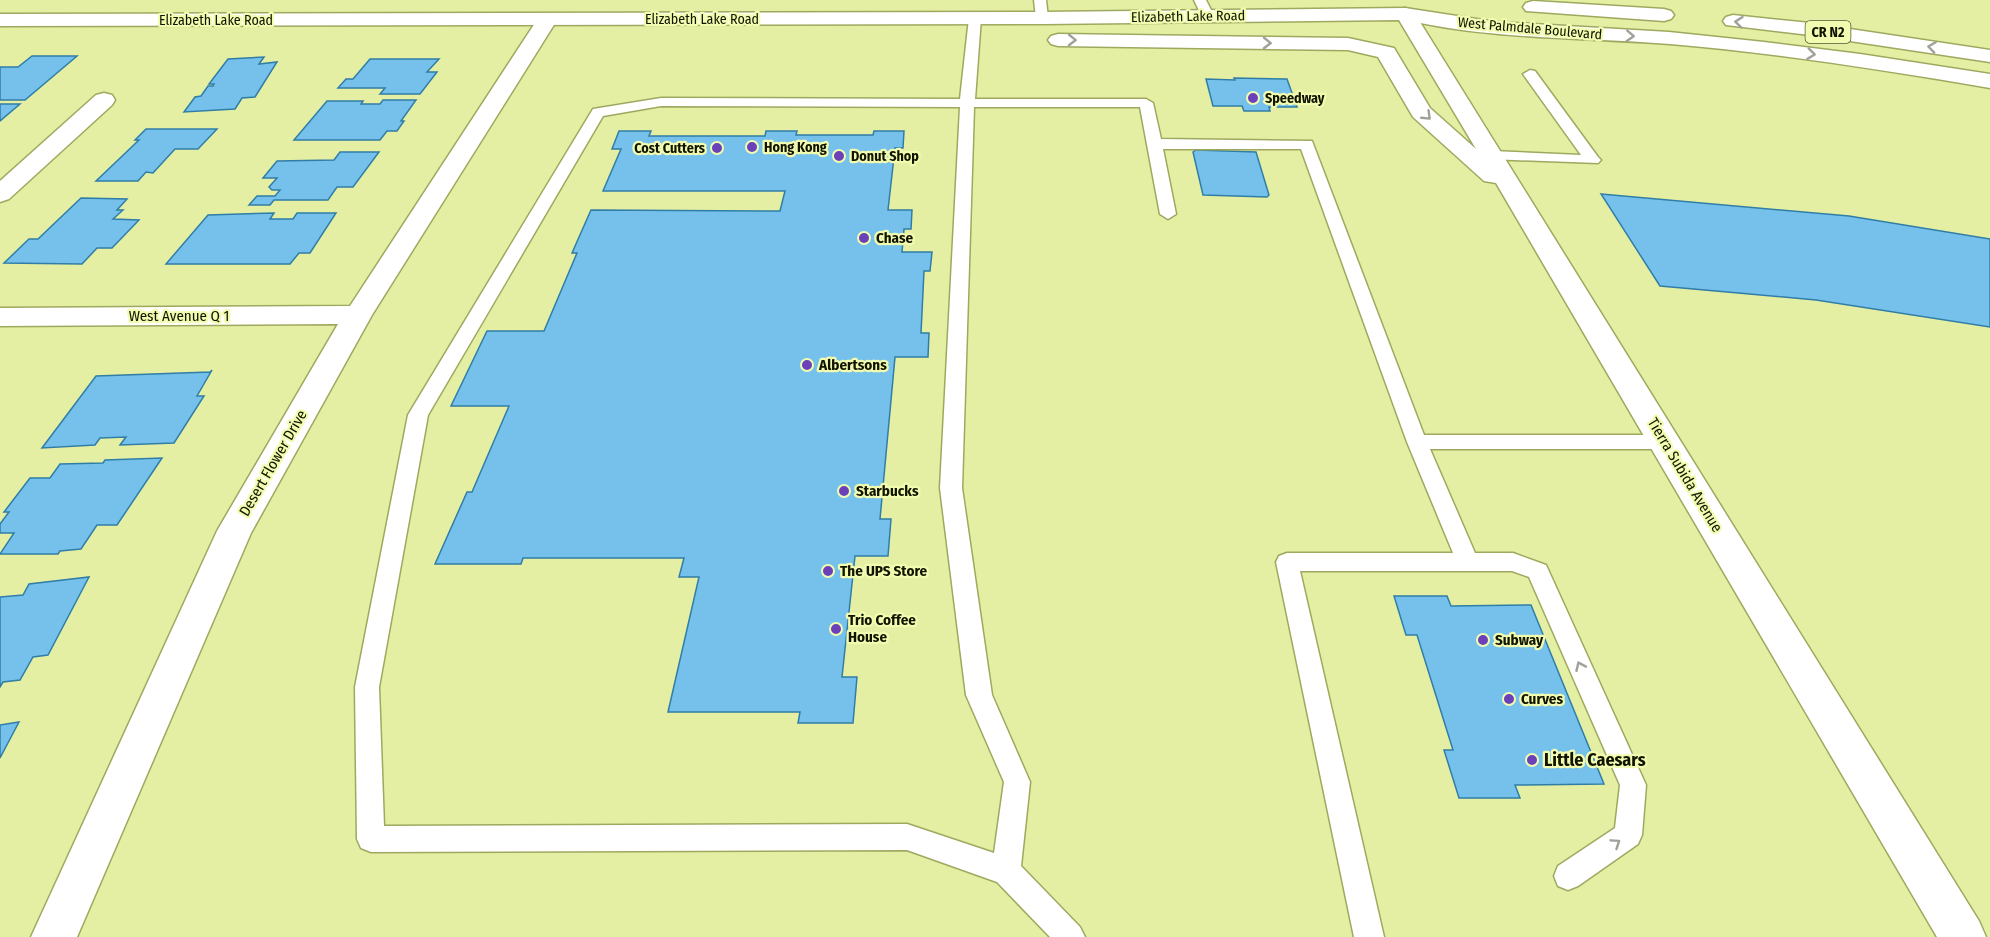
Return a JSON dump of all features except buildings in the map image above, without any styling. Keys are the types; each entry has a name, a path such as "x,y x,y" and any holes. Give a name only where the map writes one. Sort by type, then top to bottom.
{"main road":[{"name":"West Palmdale Boulevard","path":"1401,5 1473,5"},
{"name":"West Palmdale Boulevard","path":"1401,5 1496,28 1670,38 1764,48 1860,60 1990,81"},
{"name":"Elizabeth Lake Road","path":"0,20 975,18 1041,9 1401,5"},
{"name":"Tierra Subida Avenue","path":"1401,5 1963,937"},
{"name":"West Palmdale Boulevard","path":"1518,7 1686,17"},
{"path":"975,18 1042,39 1347,44 1386,53 1421,112 1518,199"},
{"name":"Desert Flower Drive","path":"54,937 234,531 358,315 547,20"},
{"name":"CR N2","path":"1715,20 1810,29 1989,55"},
{"path":"0,194 104,100"},
{"name":"West Avenue Q 1","path":"0,317 358,315"}],"lane":[{"path":"975,18 967,103 951,488 979,695 1017,782 1006,871"},
{"path":"1493,156 1593,160 1530,74"},
{"path":"1070,937 1006,871 907,837 371,839 367,687 418,415 598,112 661,102 1146,103 1168,214"},
{"path":"1154,144 1307,144 1417,441 1468,562"},
{"path":"1417,441 1665,442"},
{"path":"1370,937 1287,562 1513,562 1538,571 1633,785 1628,835 1568,876"}],"place":[{"name":"Speedway","path":"1253,98"},
{"name":"Hong Kong","path":"752,147"},
{"name":"Cost Cutters","path":"717,148"},
{"name":"Donut Shop","path":"839,156"},
{"name":"Chase","path":"864,238"},
{"name":"Albertsons","path":"807,365"},
{"name":"Starbucks","path":"844,491"},
{"name":"The UPS Store","path":"828,571"},
{"name":"Trio Coffee House","path":"836,629"},
{"name":"Subway","path":"1483,640"},
{"name":"Curves","path":"1509,699"},
{"name":"Little Caesars","path":"1532,760"}]}
